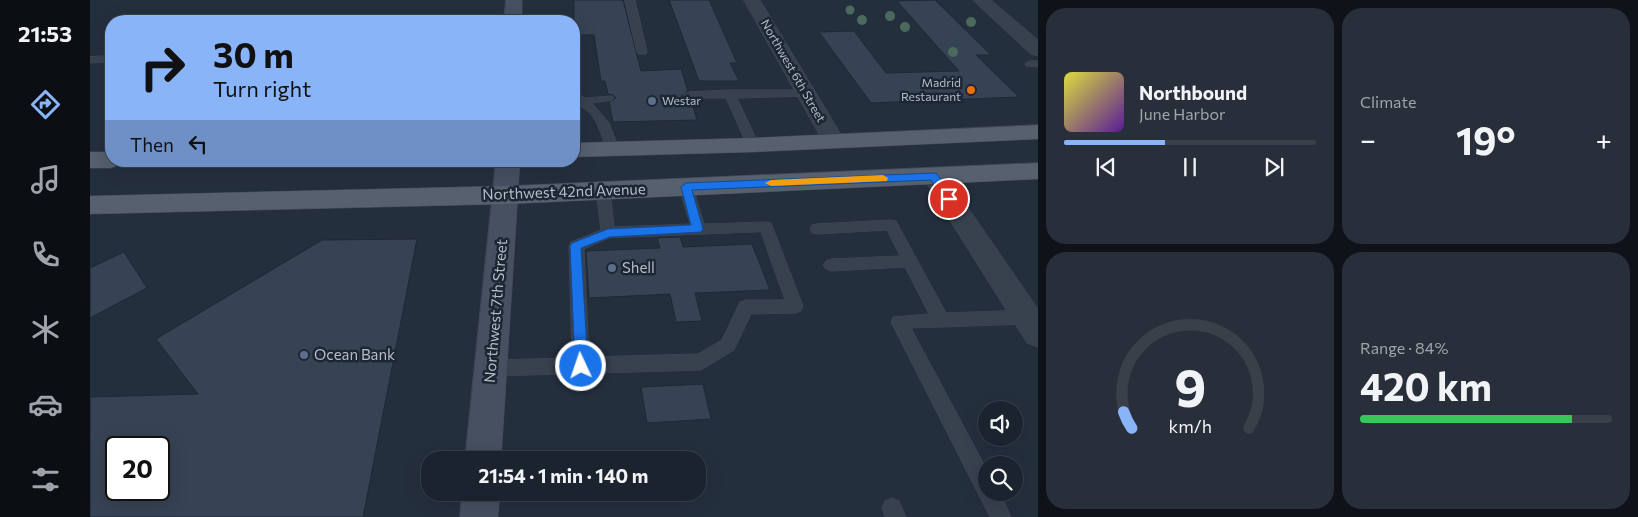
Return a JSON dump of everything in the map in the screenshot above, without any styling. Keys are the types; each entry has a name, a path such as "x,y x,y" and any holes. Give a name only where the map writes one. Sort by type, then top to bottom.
{"main road":[{"path":"513,15 514,0"},
{"path":"580,150 753,145 1038,132"},
{"path":"90,160 105,160"},
{"name":"Northwest 7th Street","path":"484,451 508,167"},
{"name":"Northwest 42nd Avenue","path":"90,205 506,194 1038,171"},
{"path":"479,517 480,501"}],"street":[{"name":"Northwest 6th Street","path":"752,0 834,141"},
{"path":"981,0 1035,59"},
{"path":"934,176 1033,325"}],"lane":[{"path":"630,0 642,52"},
{"path":"90,60 105,59"},
{"path":"729,93 753,145"},
{"path":"689,95 806,93"},
{"path":"580,99 608,98"},
{"path":"580,101 596,112 607,126 613,148"},
{"path":"686,187 698,229"},
{"path":"604,190 608,233"},
{"path":"817,229 891,225 941,320"},
{"path":"492,368 581,366 701,362 728,345 746,307 795,306 766,227 608,233 576,246 581,366"},
{"path":"831,265 910,261"},
{"path":"978,473 899,322 941,320 1033,325"},
{"path":"994,501 1002,517"}],"building":[{"path":"574,0 623,0 641,71 681,69 688,91 681,96 691,100 697,120 613,122 609,102 616,98 608,94 605,81 601,81 594,35 580,35 580,15 574,15"},
{"path":"669,0 709,0 737,63 730,63 739,81 699,81"},
{"path":"935,0 991,55 976,55 1019,97 871,103 819,32 854,31 886,73 959,71 897,1"},
{"path":"680,237 683,247 752,244 770,290 695,293 702,321 676,322 670,294 589,298 586,251 660,248 657,238"},
{"path":"417,239 363,517 90,517 90,397 198,394 156,339 322,240"},
{"path":"124,252 147,288 90,318 90,268"},
{"path":"703,384 711,419 647,423 641,387"}],"slow traffic":[{"path":"771,183 883,178"}],"place":[{"name":"Madrid Restaurant","path":"971,90"},
{"name":"Westar","path":"652,101"},
{"name":"Shell","path":"612,268"},
{"name":"Ocean Bank","path":"304,355"}],"route":[{"path":"581,366 576,246 608,233 698,229 686,187 934,176 949,199"}]}
